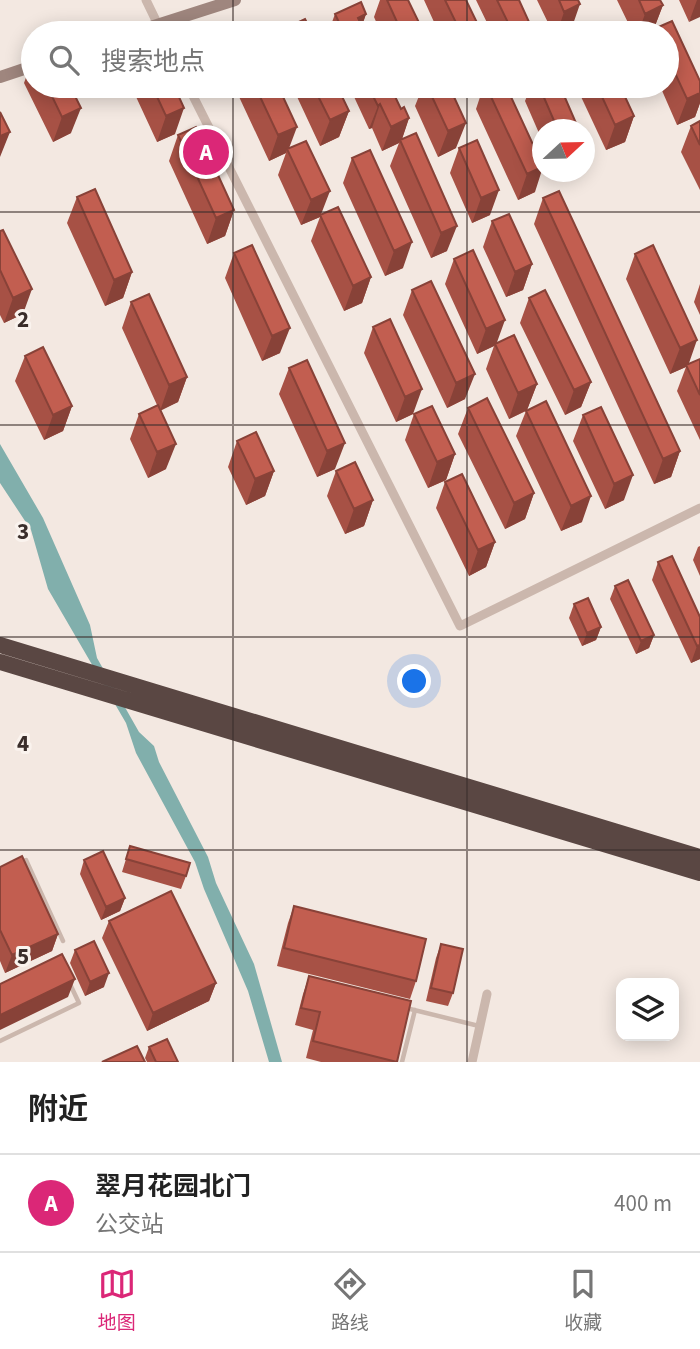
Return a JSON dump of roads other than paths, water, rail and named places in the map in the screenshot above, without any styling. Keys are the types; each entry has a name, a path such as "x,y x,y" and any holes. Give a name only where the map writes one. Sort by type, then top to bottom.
{"highway":[{"path":"0,645 93,674 125,700 700,873"},
{"path":"0,662 108,687 700,857"}],"street":[{"path":"146,0 156,21"},
{"path":"181,21 235,0"},
{"path":"0,77 21,70"},
{"path":"194,98 460,625 700,508"},
{"path":"472,1062 487,994"}],"lane":[{"path":"17,864 26,860 63,941"},
{"path":"0,1041 79,1003 69,981"},
{"path":"401,1007 480,1027"},
{"path":"402,1062 415,1010"}],"water":[{"path":"0,444 43,518 90,625 97,658 139,732 154,746 159,762 208,857 216,883 254,964 282,1062 269,1062 248,991 195,862 136,753 126,723 48,589 31,530 0,483"}],"place":[{"name":"翠月花园北门","path":"206,152"}]}
